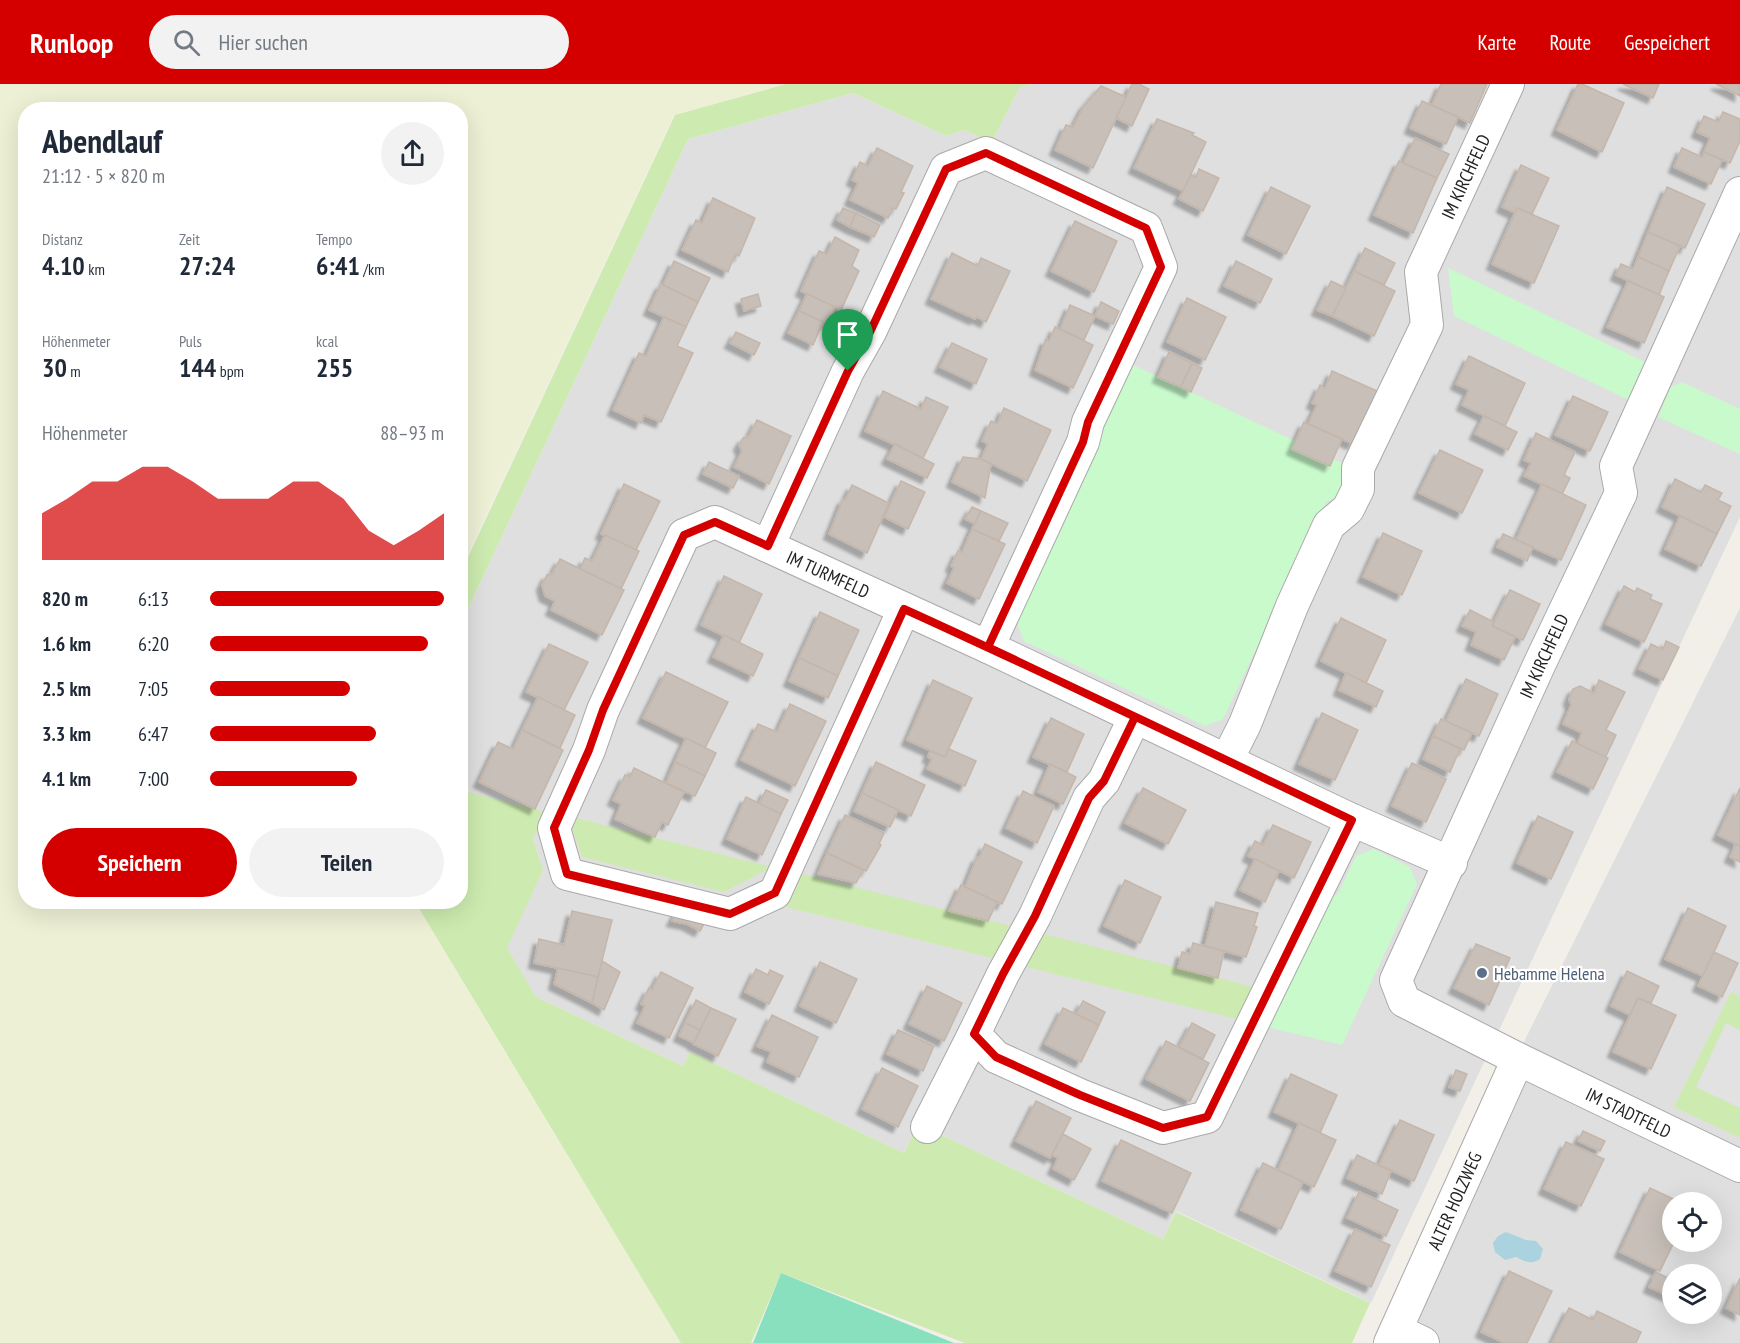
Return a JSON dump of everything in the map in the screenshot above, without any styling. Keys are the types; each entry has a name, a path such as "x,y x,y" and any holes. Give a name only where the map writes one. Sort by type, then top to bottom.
{"street":[{"name":"IM KIRCHFELD","path":"1227,760 1245,724 1292,606 1329,525 1348,509 1358,489 1358,468 1427,325 1421,272 1508,84"},
{"path":"768,546 848,371 870,332 946,169 986,153 1146,228 1161,267 1088,422 1083,442 988,647"},
{"name":"IM KIRCHFELD","path":"1518,1059 1404,1001 1396,980 1540,663 1621,493 1616,466 1740,193"},
{"name":"IM TURMFELD","path":"904,609 775,893 730,914 567,874 554,828 589,750 603,710 684,535 715,522 988,647 1352,820 1451,863"},
{"path":"927,1127 1003,974 1035,916 1089,798 1104,781 1135,717"},
{"path":"974,1034 996,1057 1080,1095 1163,1128 1207,1117 1352,820"},
{"name":"IM STADTFELD","path":"1518,1059 1740,1166"},
{"name":"ALTER HOLZWEG","path":"1403,1339 1518,1059"}],"shaded area":[{"path":"1031,84 1740,84 1740,517 1371,1303 1176,1211 1163,1239 918,1124 904,1153 690,1052 683,1066 536,997 506,948 543,870 533,839 468,791 468,609 688,139 853,93 946,136 964,130 992,142 1019,88"},
{"path":"1740,608 1740,1343 1374,1343"},
{"path":"1726,1023 1740,1030 1740,1108 1696,1087"}],"green space":[{"path":"0,84 783,84 674,115 468,553 468,102 18,102 18,909 418,909 681,1343 0,1343"},
{"path":"786,84 1031,84 1019,88 992,142 964,130 946,136 853,93 688,139 468,609 468,557 675,115"},
{"path":"1448,268 1651,365 1633,402 1454,316"},
{"path":"1131,364 1344,464 1344,496 1326,502 1223,719 1205,726 1024,641 1017,623 1069,513 1065,504"},
{"path":"1682,382 1740,409 1740,454 1658,417 1671,387"},
{"path":"468,791 546,812 533,839 543,870 507,948 536,997 683,1066 690,1052 904,1153 918,1124 1163,1239 1176,1212 1370,1303 1352,1343 965,1343 781,1273 751,1343 681,1343 419,909 468,909"},
{"path":"568,816 772,867 724,892 582,857"},
{"path":"1374,849 1410,867 1417,884 1342,1045 1263,1026 1323,899 1338,894 1356,856"},
{"path":"794,872 1011,926 996,959 778,905"},
{"path":"1040,933 1250,986 1253,994 1241,1020 1018,965"},
{"path":"1731,992 1740,996 1740,1138 1674,1107"},
{"path":"781,1273 954,1343 753,1343"}],"water":[{"path":"1506,1232 1526,1240 1536,1241 1543,1249 1540,1259 1531,1262 1516,1257 1505,1260 1495,1252 1493,1243 1498,1236"}],"building":[{"path":"1132,84 1139,84 1149,89 1132,126 1116,118"},
{"path":"1441,84 1487,84 1470,123 1432,105"},
{"path":"1578,84 1624,103 1602,152 1557,130"},
{"path":"1623,84 1659,84 1653,98"},
{"path":"1716,84 1740,84 1740,96"},
{"path":"1101,86 1126,97 1093,168 1055,150 1066,125 1073,127 1084,106"},
{"path":"1422,101 1458,117 1446,144 1410,128"},
{"path":"1723,112 1740,119 1740,141 1730,163 1704,152 1710,138 1697,132 1704,116 1718,122"},
{"path":"1157,119 1194,133 1192,135 1206,142 1183,191 1134,168"},
{"path":"1415,138 1449,154 1437,178 1403,163"},
{"path":"877,148 913,166 901,192 904,193 896,209 893,208 888,218 850,200 858,183 852,180 860,162 868,166"},
{"path":"1682,148 1702,157 1704,152 1722,160 1711,184 1674,167"},
{"path":"1399,161 1437,178 1413,233 1374,215"},
{"path":"1521,165 1549,178 1532,214 1517,208 1515,213 1502,207"},
{"path":"1199,169 1219,178 1203,211 1179,199 1191,175 1196,177"},
{"path":"1271,187 1310,206 1286,254 1248,235"},
{"path":"1667,187 1705,204 1685,248 1648,232"},
{"path":"713,198 755,218 739,256 735,254 728,272 682,250 696,220 702,223"},
{"path":"843,208 856,213 850,227 837,220"},
{"path":"1517,208 1559,226 1534,283 1492,264"},
{"path":"856,213 880,225 874,237 850,227"},
{"path":"1075,221 1117,241 1094,292 1051,271"},
{"path":"1648,232 1680,246 1669,271 1638,257"},
{"path":"835,237 859,250 852,266 859,271 841,310 801,291 819,251 827,254"},
{"path":"1365,248 1395,263 1384,285 1354,271"},
{"path":"952,253 978,266 981,258 1010,271 986,322 931,299"},
{"path":"1638,257 1669,271 1659,295 1616,275 1621,264 1633,269"},
{"path":"674,261 710,278 698,302 663,285"},
{"path":"1236,261 1272,279 1260,303 1224,286"},
{"path":"1354,271 1395,291 1374,336 1332,316"},
{"path":"1331,281 1346,288 1332,316 1317,310"},
{"path":"1628,281 1664,297 1644,343 1607,327"},
{"path":"661,284 698,302 686,327 649,310"},
{"path":"758,294 761,306 744,311 741,299"},
{"path":"807,294 835,307 827,324 799,311"},
{"path":"1187,298 1226,317 1205,360 1167,342"},
{"path":"1101,302 1119,311 1113,324 1095,316"},
{"path":"1070,305 1095,316 1084,340 1060,329"},
{"path":"799,311 823,322 813,345 788,333"},
{"path":"664,317 686,327 677,346 693,353 661,422 644,415 641,423 613,410 639,353 646,356"},
{"path":"1055,327 1093,345 1073,388 1035,370 1046,339 1049,341"},
{"path":"736,332 760,343 754,355 730,343"},
{"path":"952,343 987,359 976,384 940,367"},
{"path":"1169,352 1192,363 1181,387 1158,377"},
{"path":"1469,356 1525,383 1505,426 1462,405 1469,390 1456,384"},
{"path":"1192,363 1202,368 1191,392 1181,387"},
{"path":"1332,371 1377,391 1353,444 1308,424 1317,405 1312,403 1320,385 1325,388"},
{"path":"883,391 921,409 926,397 948,407 923,458 865,431"},
{"path":"1573,396 1608,412 1590,451 1555,435"},
{"path":"1004,408 1051,430 1027,481 981,459 988,444 982,441 991,421 997,424"},
{"path":"1484,416 1517,432 1508,450 1475,434"},
{"path":"757,420 791,436 769,484 734,467 742,451 739,445 743,438 749,436"},
{"path":"1304,422 1342,439 1330,466 1292,449"},
{"path":"1536,433 1575,452 1564,475 1570,478 1562,494 1524,476 1531,463 1524,460"},
{"path":"895,444 934,464 927,478 887,459"},
{"path":"1440,450 1483,470 1462,513 1419,493"},
{"path":"963,457 981,459 991,464 985,498 952,482"},
{"path":"709,462 739,476 733,488 703,474"},
{"path":"1675,479 1701,492 1705,485 1722,493 1718,500 1731,506 1717,534 1662,507"},
{"path":"901,481 925,492 908,529 884,517"},
{"path":"624,484 660,501 636,550 601,534"},
{"path":"1542,484 1586,505 1561,560 1516,540"},
{"path":"852,485 889,503 867,553 829,534 843,499 845,500"},
{"path":"972,507 981,511 975,524 965,519"},
{"path":"981,511 1008,523 999,541 972,529"},
{"path":"1680,516 1717,534 1701,566 1665,549"},
{"path":"972,529 1005,544 979,599 947,583 954,568 951,566 958,551 962,552"},
{"path":"1383,533 1422,551 1402,595 1363,577"},
{"path":"1503,534 1533,547 1527,561 1497,547"},
{"path":"605,535 639,551 621,589 580,569 585,558 592,561"},
{"path":"560,559 624,590 602,635 551,610 555,601 545,596 542,585 547,575 552,574"},
{"path":"724,576 762,594 739,643 701,625"},
{"path":"1624,586 1635,592 1637,588 1652,595 1650,599 1662,604 1644,642 1606,624"},
{"path":"1510,590 1540,604 1523,640 1492,626"},
{"path":"1470,610 1494,622 1492,626 1515,637 1504,660 1471,645 1476,632 1462,626"},
{"path":"820,612 859,630 838,676 799,658"},
{"path":"1341,618 1386,640 1366,683 1321,661"},
{"path":"724,635 763,654 753,676 713,657"},
{"path":"1666,641 1679,647 1663,680 1639,669 1651,644 1663,650"},
{"path":"549,644 588,662 564,710 526,692"},
{"path":"799,658 838,676 828,698 789,681"},
{"path":"666,672 728,702 705,748 643,718"},
{"path":"1346,673 1383,691 1376,707 1339,690"},
{"path":"1466,679 1498,694 1479,736 1446,721"},
{"path":"933,680 972,698 945,757 907,740"},
{"path":"1599,680 1625,692 1606,730 1616,735 1605,758 1577,744 1582,733 1563,724 1571,705 1569,699 1573,689 1580,686 1594,693"},
{"path":"538,697 575,715 560,748 522,730"},
{"path":"790,704 826,721 795,786 741,760 758,724 777,732"},
{"path":"1322,713 1358,730 1335,780 1299,764"},
{"path":"1051,718 1084,734 1067,772 1033,757"},
{"path":"1441,719 1472,733 1464,750 1433,736"},
{"path":"522,730 563,750 535,809 479,782 498,742 513,749"},
{"path":"1433,736 1460,749 1450,772 1423,759"},
{"path":"686,738 716,753 705,776 675,762"},
{"path":"1572,741 1608,758 1593,789 1557,772"},
{"path":"949,749 976,761 965,786 927,769 932,759 928,757 930,751 945,757"},
{"path":"675,762 705,776 695,796 666,783"},
{"path":"876,762 925,785 911,816 862,793"},
{"path":"1412,763 1446,779 1426,822 1392,806"},
{"path":"1050,764 1076,777 1063,804 1038,792"},
{"path":"634,768 684,792 668,825 662,822 655,837 615,819 621,804 613,800 625,775 630,777"},
{"path":"1143,788 1186,810 1168,844 1125,823"},
{"path":"1740,788 1740,846 1718,835"},
{"path":"766,790 788,800 781,814 759,804"},
{"path":"1023,791 1054,806 1037,843 1006,828"},
{"path":"862,793 898,810 890,827 854,811"},
{"path":"746,797 781,814 762,855 727,839"},
{"path":"845,815 884,833 879,844 881,845 866,871 827,853"},
{"path":"1538,816 1573,832 1551,879 1517,863"},
{"path":"1273,825 1311,842 1294,878 1248,856 1255,841 1263,845"},
{"path":"985,844 1022,862 1002,904 965,887"},
{"path":"1736,844 1740,846 1740,862 1730,857"},
{"path":"827,853 863,870 856,883 818,874"},
{"path":"1255,859 1279,871 1265,902 1240,890"},
{"path":"1125,880 1161,897 1140,943 1104,926"},
{"path":"961,885 997,902 988,921 949,911"},
{"path":"1216,902 1258,913 1254,926 1257,927 1246,957 1205,946"},
{"path":"1688,908 1726,926 1703,976 1665,959"},
{"path":"678,909 705,922 700,931 687,924 672,921"},
{"path":"572,911 612,920 598,977 534,963 539,939 564,945"},
{"path":"1193,943 1224,951 1218,978 1178,968 1182,952 1190,954"},
{"name":"Hebamme Helena","path":"1476,944 1510,958 1489,1005 1454,988"},
{"path":"1714,952 1738,963 1722,997 1698,986"},
{"path":"602,961 620,972 604,1010 592,1003"},
{"path":"820,962 857,979 836,1023 800,1006"},
{"path":"558,968 598,977 592,1003 554,984"},
{"path":"756,969 768,975 770,970 783,976 769,1004 745,992"},
{"path":"1627,971 1659,986 1651,1003 1638,998 1630,1015 1611,1006"},
{"path":"661,972 693,988 669,1038 637,1023 645,1006 641,1004 649,988 652,990"},
{"path":"927,986 962,1003 944,1041 909,1024"},
{"path":"1638,998 1676,1015 1651,1069 1613,1052"},
{"path":"696,1000 711,1008 700,1030 685,1023"},
{"path":"1083,1001 1105,1012 1099,1025 1076,1014"},
{"path":"711,1008 736,1019 718,1056 693,1044"},
{"path":"1063,1008 1099,1025 1081,1062 1045,1044"},
{"path":"772,1015 818,1037 799,1077 767,1062 771,1052 757,1046"},
{"path":"685,1023 700,1030 694,1043 679,1036"},
{"path":"1192,1023 1215,1035 1203,1059 1179,1047"},
{"path":"898,1030 934,1046 923,1071 887,1054"},
{"path":"1166,1041 1209,1063 1190,1101 1146,1079"},
{"path":"882,1068 918,1086 898,1127 862,1109"},
{"path":"1456,1070 1467,1074 1460,1091 1449,1087"},
{"path":"1291,1074 1337,1095 1320,1133 1274,1112"},
{"path":"1036,1101 1071,1118 1050,1158 1016,1141"},
{"path":"1400,1120 1434,1135 1414,1181 1379,1165"},
{"path":"1299,1123 1336,1140 1314,1187 1278,1170"},
{"path":"1583,1131 1605,1141 1600,1151 1578,1141"},
{"path":"1063,1134 1091,1149 1074,1180 1053,1169 1058,1158 1052,1155"},
{"path":"1121,1140 1191,1173 1172,1213 1102,1181"},
{"path":"1566,1142 1604,1159 1581,1206 1544,1189"},
{"path":"1357,1155 1391,1171 1382,1194 1347,1178"},
{"path":"1263,1163 1303,1182 1281,1229 1241,1210"},
{"path":"1650,1188 1662,1194 1662,1252 1669,1252 1660,1271 1620,1252"},
{"path":"1359,1192 1398,1210 1386,1236 1347,1218"},
{"path":"1355,1229 1390,1245 1371,1287 1335,1271"},
{"path":"1509,1271 1552,1291 1527,1343 1504,1343 1481,1332"},
{"path":"1656,1272 1662,1275 1662,1293 1649,1287"},
{"path":"1740,1278 1740,1315 1726,1308"},
{"path":"1569,1308 1593,1320 1597,1311 1641,1332 1636,1343 1552,1343"}],"place":[{"name":"Hebamme Helena","path":"1482,973"}],"route":[{"path":"848,371 768,546 715,522 684,535 603,710 589,750 554,828 567,874 730,914 775,893 904,609 988,647 1227,760 1352,820 1258,1017 1207,1117 1163,1128 1080,1095 996,1057 974,1034 1035,916 1089,798 1104,781 1135,717 988,647 1083,442 1088,422 1161,267 1146,228 986,153 946,169 870,332 848,371"}]}
